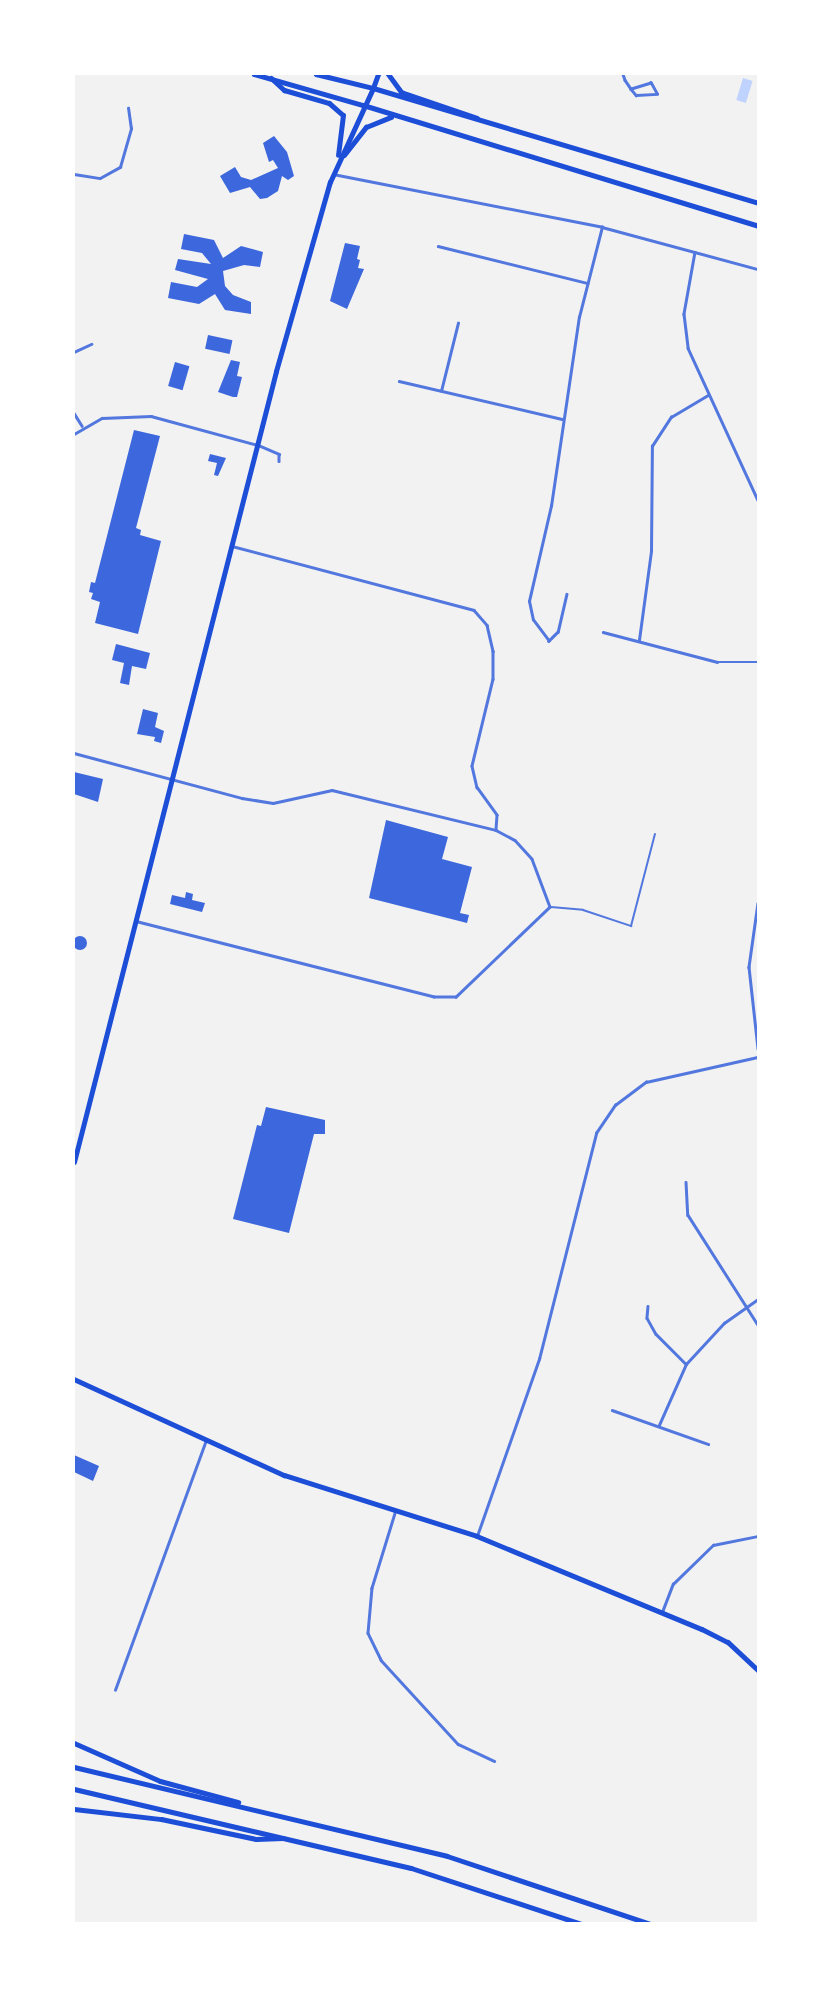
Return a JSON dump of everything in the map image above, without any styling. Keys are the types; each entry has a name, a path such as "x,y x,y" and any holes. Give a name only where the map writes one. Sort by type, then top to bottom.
{"highway":[{"path":"388,74 401,92 472,113 480,120"},
{"path":"74,1162 258,445 333,174 343,115 329,103 284,90 271,78"},
{"path":"333,174 373,88 758,203"},
{"path":"363,105 758,226"},
{"path":"338,163 366,127 395,116"},
{"path":"74,1744 160,1781 271,1812"},
{"path":"74,1767 447,1856 650,1923"},
{"path":"74,1788 293,1838 436,1876 581,1923"},
{"path":"74,1808 161,1819 256,1839 293,1838"}],"main road":[{"path":"254,74 363,105"},
{"path":"316,74 373,88 379,74"},
{"path":"74,1378 284,1475 477,1536 662,1612 728,1642 758,1670"}],"street":[{"path":"623,74 631,89 645,98 657,94 655,84 650,83 631,89"},
{"path":"74,173 100,178 120,167 131,129 128,108"},
{"path":"333,174 603,227 758,269"},
{"path":"567,594 558,632 549,641 533,620 529,601 551,506 563,419 588,283 603,227"},
{"path":"438,246 588,283"},
{"path":"695,252 685,303 685,334 708,395 758,500"},
{"path":"441,391 458,323"},
{"path":"74,352 91,344"},
{"path":"399,381 563,419"},
{"path":"639,640 651,551 652,446 671,417 708,395"},
{"path":"74,413 82,426"},
{"path":"74,434 82,426 118,414 142,415 258,445 279,454 279,461"},
{"path":"232,546 474,610 486,625 493,661 472,766 477,788 497,815 496,830"},
{"path":"603,632 718,662 758,662"},
{"path":"74,753 274,803 332,790 496,830 515,840 532,859 550,907 456,997 434,997 136,922"},
{"path":"758,903 749,967 758,1049"},
{"path":"477,1536 538,1359 596,1133 615,1105 646,1082 758,1057"},
{"path":"686,1182 688,1215 714,1261 748,1305 758,1325"},
{"path":"659,1425 686,1364 724,1323 758,1299"},
{"path":"648,1306 647,1318 656,1334 686,1364"},
{"path":"612,1410 708,1444"},
{"path":"115,1690 206,1440"},
{"path":"396,1510 372,1588 368,1633 381,1660 458,1744 494,1760"},
{"path":"662,1612 673,1584 713,1545 758,1536"}],"lane":[{"path":"550,907 583,910 631,926 655,834"}],"water":[{"path":"743,78 753,81 746,103 736,100"}],"building":[{"path":"274,136 287,152 294,176 288,180 282,176 278,191 267,198 260,199 250,187 230,193 220,176 235,167 241,177 251,180 278,168 273,160 269,162 263,143"},
{"path":"184,234 214,240 223,258 241,246 263,252 260,267 244,265 223,271 225,286 233,295 251,302 251,314 225,310 215,294 199,304 168,298 171,282 197,287 208,279 175,270 178,259 211,264 202,253 181,249"},
{"path":"345,243 360,246 358,268 364,269 347,309 330,301"},
{"path":"208,335 232,340 230,354 205,349"},
{"path":"231,360 240,362 237,376 242,377 237,397 218,392"},
{"path":"175,362 189,366 183,390 168,386"},
{"path":"134,430 160,436 136,528 141,530 140,535 161,541 138,634 95,623 100,602 91,599 93,593 89,592 91,582 95,583"},
{"path":"210,454 226,458 218,476 214,475 217,463 208,461"},
{"path":"116,644 150,653 146,669 132,666 129,685 120,683 124,663 112,660"},
{"path":"143,709 158,713 155,727 164,731 161,743 154,741 155,737 137,734"},
{"path":"74,772 103,779 98,802 74,794"},
{"path":"386,820 448,837 442,859 472,867 460,913 469,915 467,923 369,898"},
{"path":"186,892 193,894 192,900 205,903 202,912 170,904 172,895 185,898"},
{"path":"80,936 85,938 85,948 80,950 75,948 73,943 75,938"},
{"path":"266,1107 325,1120 325,1134 314,1134 289,1233 233,1219 257,1125 261,1126"},
{"path":"74,1455 99,1466 93,1481 74,1472"}]}
